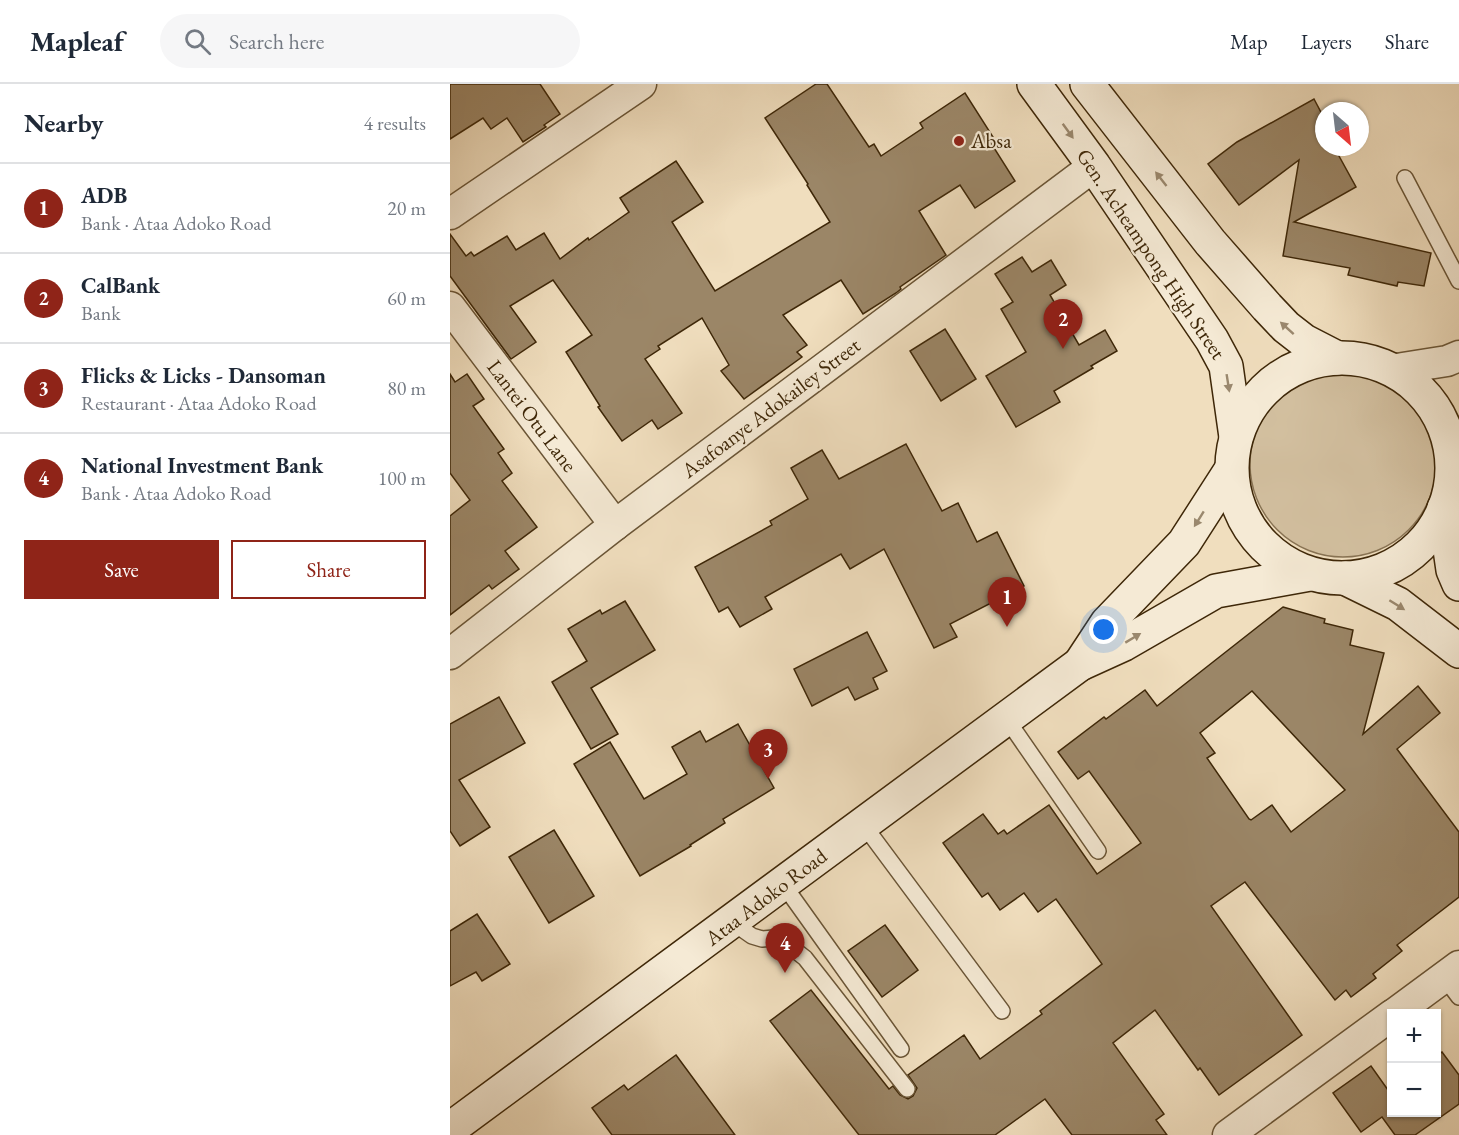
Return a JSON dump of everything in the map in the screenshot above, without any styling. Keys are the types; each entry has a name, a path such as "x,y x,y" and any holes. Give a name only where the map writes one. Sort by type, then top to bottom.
{"main road":[{"name":"Gen. Acheampong High Street","path":"1034,84 1094,166 1212,340 1226,366 1236,437"},
{"path":"1087,84 1210,242 1267,307 1286,327 1304,341 1337,358"},
{"path":"1337,358 1370,362 1390,370 1401,375 1427,397 1454,444 1449,495 1435,527 1412,553 1380,571 1345,578 1310,574 1278,559 1253,535 1237,504 1231,470 1236,437 1250,406 1274,382 1303,365 1337,358"},
{"name":"Ataa Adoko Road","path":"1080,664 1107,623 1184,543 1231,470"},
{"path":"1444,508 1453,570 1459,584"},
{"name":"Ataa Adoko Road","path":"450,1129 1080,664 1124,644 1216,591 1310,574"},
{"path":"1345,578 1398,604 1459,651"}],"street":[{"path":"450,214 640,84"},
{"name":"Asafoanye Adokailey Street","path":"450,654 615,525 1094,166"},
{"name":"Lantei Otu Lane","path":"450,307 615,525"},
{"path":"1390,370 1447,361 1459,356"},
{"path":"1402,1009 1454,980"},
{"path":"1228,1135 1387,1018"}],"lane":[{"path":"1405,178 1459,281"},
{"path":"1006,718 1098,850"},
{"path":"863,824 1002,1011"},
{"path":"783,884 901,1049"},
{"path":"732,922 752,936 762,939 774,938 787,944 805,958 907,1089"}],"shaded area":[{"path":"1343,371 1379,378 1395,386 1409,398 1421,412 1429,428 1436,464 1429,500 1421,516 1409,530 1395,542 1379,550 1343,557 1307,550 1291,542 1277,530 1265,516 1257,500 1250,464 1257,428 1265,412 1277,398 1291,386 1307,378"}],"building":[{"path":"450,84 540,84 560,114 544,125 546,127 523,142 507,118 491,129 483,118 450,139"},
{"path":"816,84 827,84 869,147 874,144 881,156 923,128 920,123 965,93 993,137 989,140 1015,181 975,208 960,185 919,211 946,255 900,287 901,289 896,293 863,314 841,280 783,315 807,345 797,352 802,357 744,399 721,371 729,365 702,318 658,346 660,349 645,359 682,413 658,429 652,420 622,441 598,407 600,406 566,352 592,335 553,280 510,306 536,342 511,359 450,276 450,234 466,256 471,252 474,256 507,236 516,250 544,233 560,259 629,212 620,198 676,161 703,202 672,222 715,291 830,222 765,118"},
{"path":"1314,99 1315,156 1339,156 1356,187 1294,222 1431,253 1424,286 1398,282 1397,286 1348,275 1350,268 1283,256 1299,160 1239,205 1208,164 1237,142"},
{"path":"1022,257 1032,272 1051,260 1066,285 1050,295 1079,345 1105,330 1117,351 1054,391 1060,402 1016,427 986,376 1026,352 1001,309 1013,302 995,274"},
{"path":"945,329 976,379 941,401 910,351"},
{"path":"450,374 455,382 467,374 484,399 473,406 504,449 498,453 512,473 502,481 537,527 505,551 519,569 492,589 489,585 450,615 450,516 470,500 450,473"},
{"path":"906,444 942,511 958,503 977,542 997,532 1024,586 950,624 957,637 934,648 884,549 850,569 841,554 765,597 772,609 740,627 728,607 719,612 695,567 772,525 770,521 808,499 791,468 822,450 839,479"},
{"path":"625,601 655,650 591,688 618,734 591,749 552,682 587,661 568,629 600,610 602,614"},
{"path":"1283,607 1325,619 1324,623 1353,630 1350,645 1384,653 1363,734 1418,686 1440,713 1397,749 1459,832 1459,897 1397,945 1402,951 1373,974 1376,978 1351,997 1346,990 1335,1000 1245,882 1211,906 1302,1035 1219,1095 1155,1010 1113,1043 1164,1114 1156,1120 1167,1135 1072,1135 1045,1099 995,1135 859,1135 770,1021 811,990 889,1089 893,1086 900,1095 908,1099 913,1096 917,1088 908,1075 964,1035 980,1059 1042,1014 1040,1011 1102,964 1056,899 1038,912 1024,893 1000,910 988,893 982,897 943,843 983,814 998,834 1004,830 1007,834 1049,805 1097,874 1141,843 1089,771 1078,779 1058,752 1104,717 1106,719 1145,690 1157,706","holes":["1252,691 1345,790 1291,832 1272,805 1251,820 1207,758 1215,753 1200,733"]},
{"path":"867,632 887,671 873,678 878,689 855,700 848,687 812,706 794,669"},
{"path":"499,697 525,743 459,780 490,827 460,846 450,831 450,724"},
{"path":"738,724 774,788 723,819 725,823 691,846 640,876 574,764 610,742 644,799 687,774 672,747 700,731 706,742"},
{"path":"554,830 594,896 549,923 509,857"},
{"path":"477,914 510,964 482,981 476,972 450,986 450,931"},
{"path":"885,925 918,970 882,997 848,951"},
{"path":"1441,1053 1459,1075 1459,1104 1441,1117 1441,1063"},
{"path":"676,1055 735,1135 612,1135 592,1108 624,1085 628,1090"},
{"path":"1371,1066 1387,1089 1387,1117 1441,1117 1415,1135 1395,1135 1382,1117 1361,1132 1333,1093"}],"place":[{"name":"Absa","path":"959,141"},
{"name":"CalBank","path":"1063,349"},
{"name":"ADB","path":"1007,627"},
{"name":"Flicks & Licks - Dansoman","path":"768,779"},
{"name":"National Investment Bank","path":"785,973"}]}
